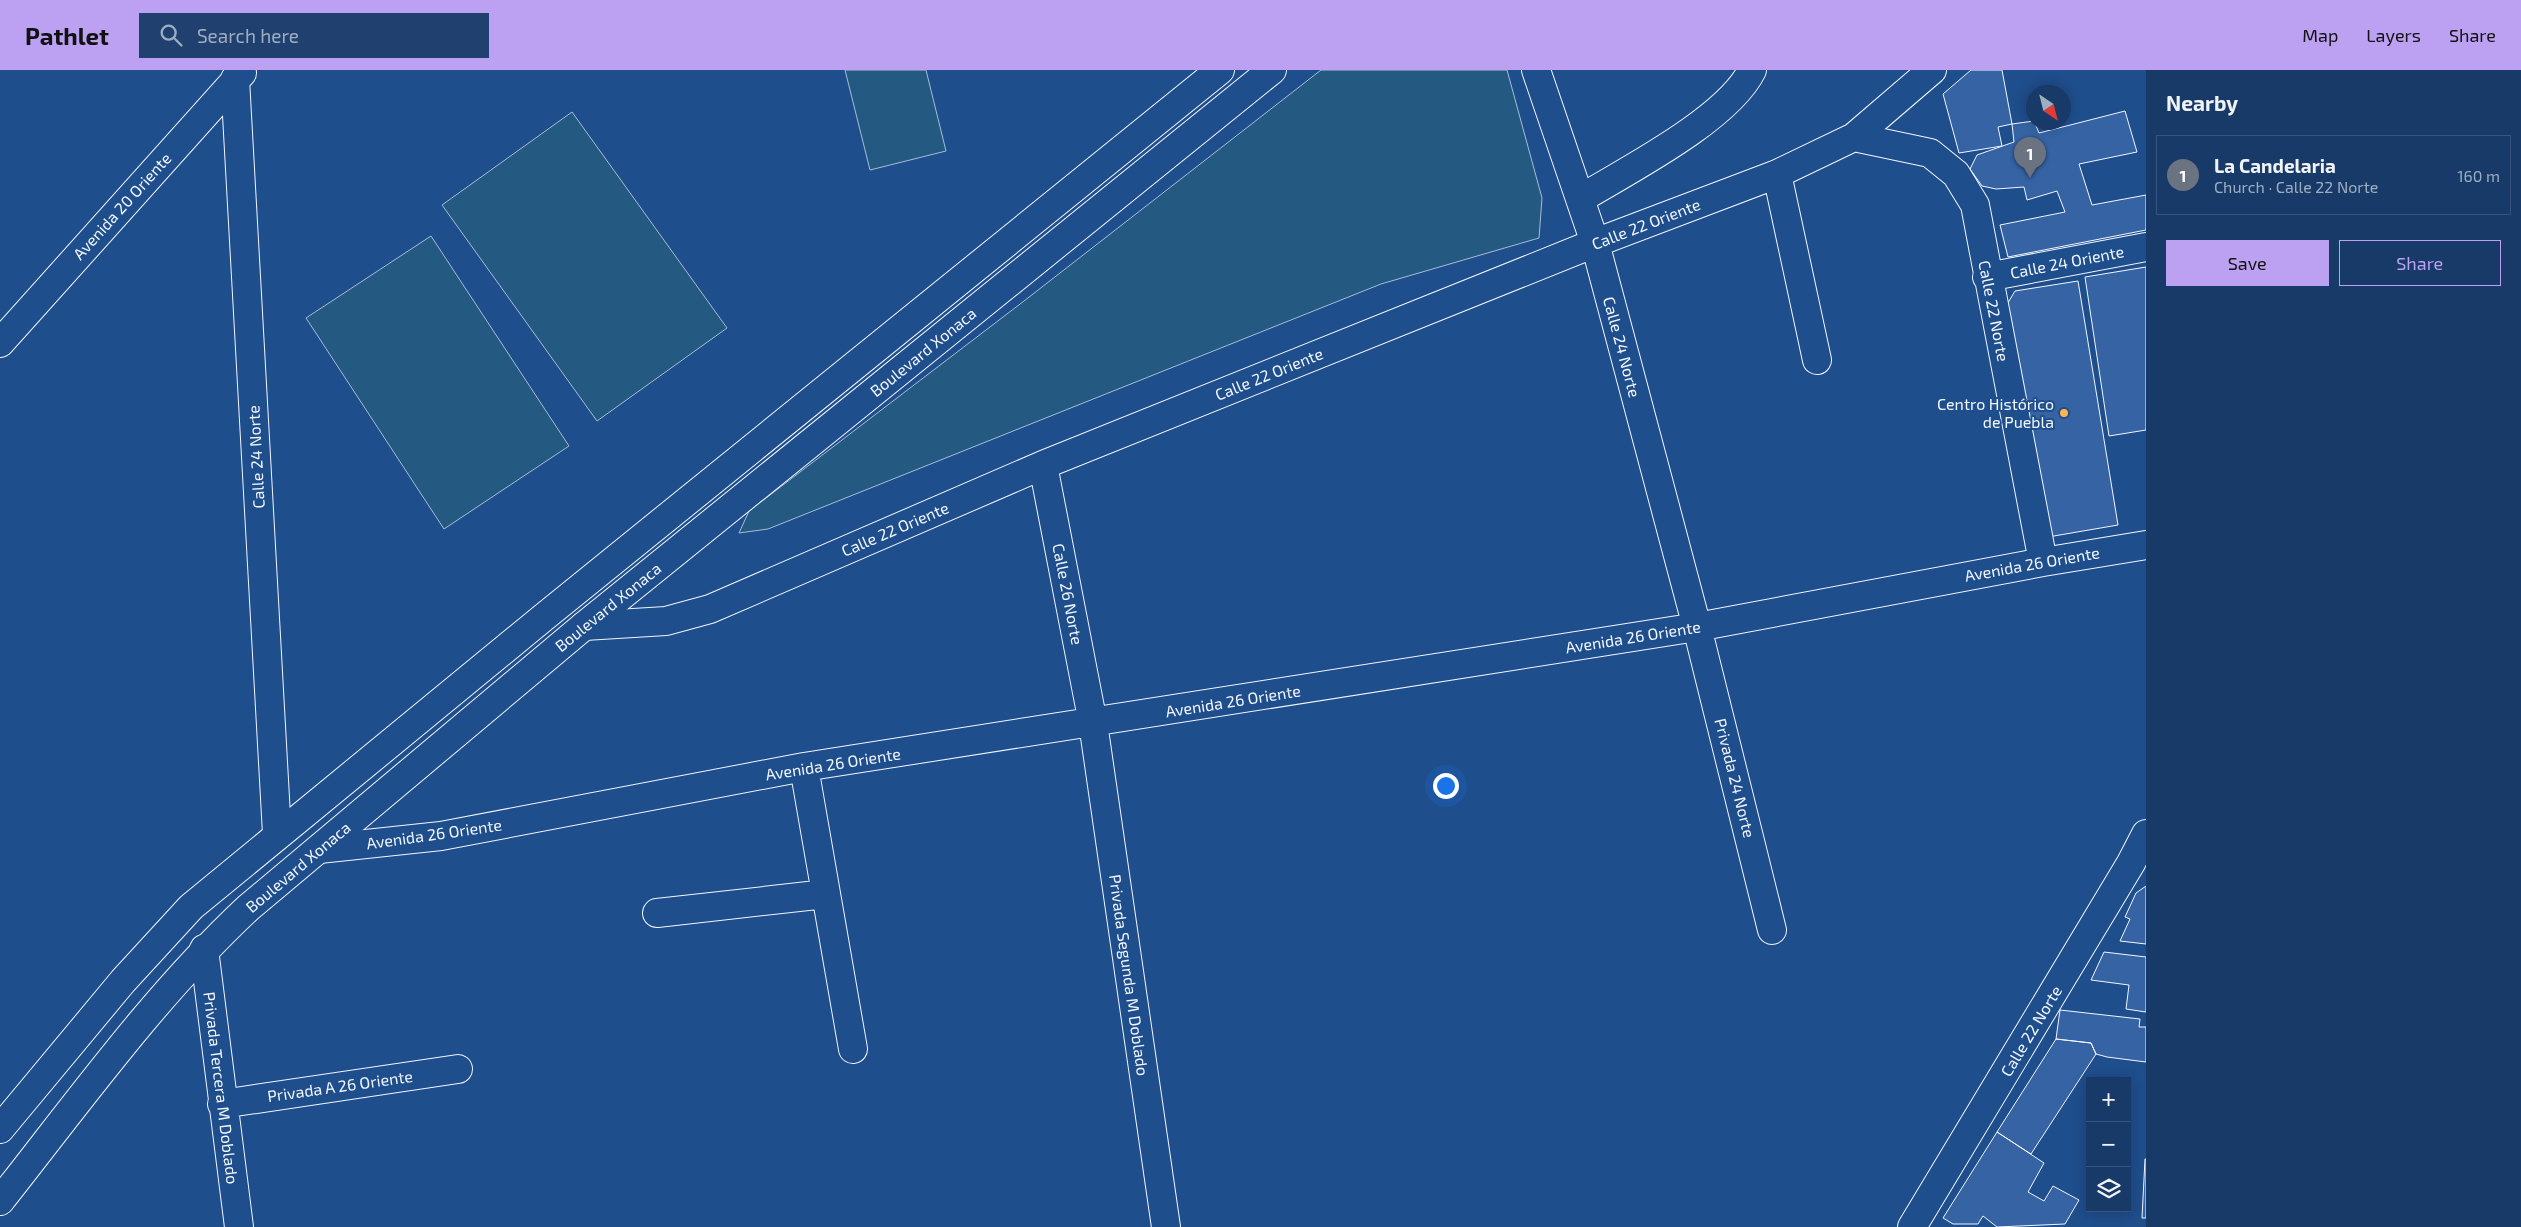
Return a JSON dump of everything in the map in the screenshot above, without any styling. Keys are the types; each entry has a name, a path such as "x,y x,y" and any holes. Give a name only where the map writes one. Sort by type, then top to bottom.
{"street":[{"name":"Boulevard Xonaca","path":"0,1129 123,981 191,907 277,834 1220,70"},
{"name":"Boulevard Xonaca","path":"0,1201 97,1078 204,949 248,908 584,626 1272,70"},
{"name":"Calle 24 Norte","path":"1536,70 1595,243 1697,627"},
{"path":"1580,199 1702,123 1737,94 1752,70"},
{"name":"Calle 22 Oriente","path":"584,626 666,621 710,609 1043,466 1595,243 1777,174 1854,137 1932,70"},
{"name":"Calle 24 Norte","path":"240,75 277,834"},
{"name":"Avenida 20 Oriente","path":"0,343 240,75"},
{"name":"Calle 22 Norte","path":"1854,137 1930,153 1956,174 1975,205 2043,562"},
{"path":"1777,174 1817,360"},
{"name":"Calle 24 Oriente","path":"1988,277 2146,247"},
{"name":"Calle 26 Norte","path":"1043,466 1093,724"},
{"name":"Avenida 26 Oriente","path":"319,850 441,836 804,767 1093,724 1697,627 2146,544"},
{"name":"Privada 24 Norte","path":"1697,627 1772,930"},
{"name":"Privada Segunda M Doblado","path":"1093,724 1166,1227"},
{"path":"804,767 853,1049"},
{"name":"Calle 22 Norte","path":"1912,1227 2138,862 2146,834"},
{"path":"657,913 826,894"},
{"name":"Privada Tercera M Doblado","path":"204,949 222,1104 239,1227"},
{"name":"Privada A 26 Oriente","path":"222,1104 458,1069"}],"shaded area":[{"path":"845,70 926,70 946,151 870,170"},
{"path":"1321,70 1507,70 1542,198 1539,238 1381,284 768,529 739,533 749,511 1024,301"},
{"path":"572,112 727,328 597,421 442,205"},
{"path":"431,236 569,446 444,529 306,318"}],"building":[{"path":"1971,70 2002,70 2012,124 1998,127 2002,146 1959,153 1943,94"},
{"path":"2125,111 2137,152 2079,164 2092,205 2146,195 2146,230 2008,257 2000,225 2065,212 2057,191 2027,200 2024,187 1996,189 1982,186 1970,169 1977,155 2014,142 2012,124 2026,122 2026,130 2038,130 2039,133 2051,130 2071,130 2071,125"},
{"path":"2146,267 2146,430 2109,436 2085,277"},
{"path":"2078,281 2118,525 2048,537 2006,306 2015,291"},
{"path":"2146,886 2146,944 2120,941 2130,919 2125,917 2136,893"},
{"path":"2104,952 2146,957 2146,1012 2126,1009 2129,985 2091,980"},
{"path":"2060,1010 2140,1019 2139,1027 2146,1027 2146,1062 2107,1057 2096,1054 2091,1043 2056,1039"},
{"path":"2056,1039 2091,1043 2096,1054 2031,1154 1997,1132"},
{"path":"1997,1132 2044,1163 2028,1192 2044,1201 2053,1186 2079,1200 2065,1224 1997,1227 1983,1216 1978,1224 1953,1224 1943,1218"},
{"path":"2145,1159 2146,1218 2142,1218"}],"place":[{"name":"La Candelaria","path":"2030,178"},
{"name":"Centro Histórico de Puebla","path":"2064,413"}]}
